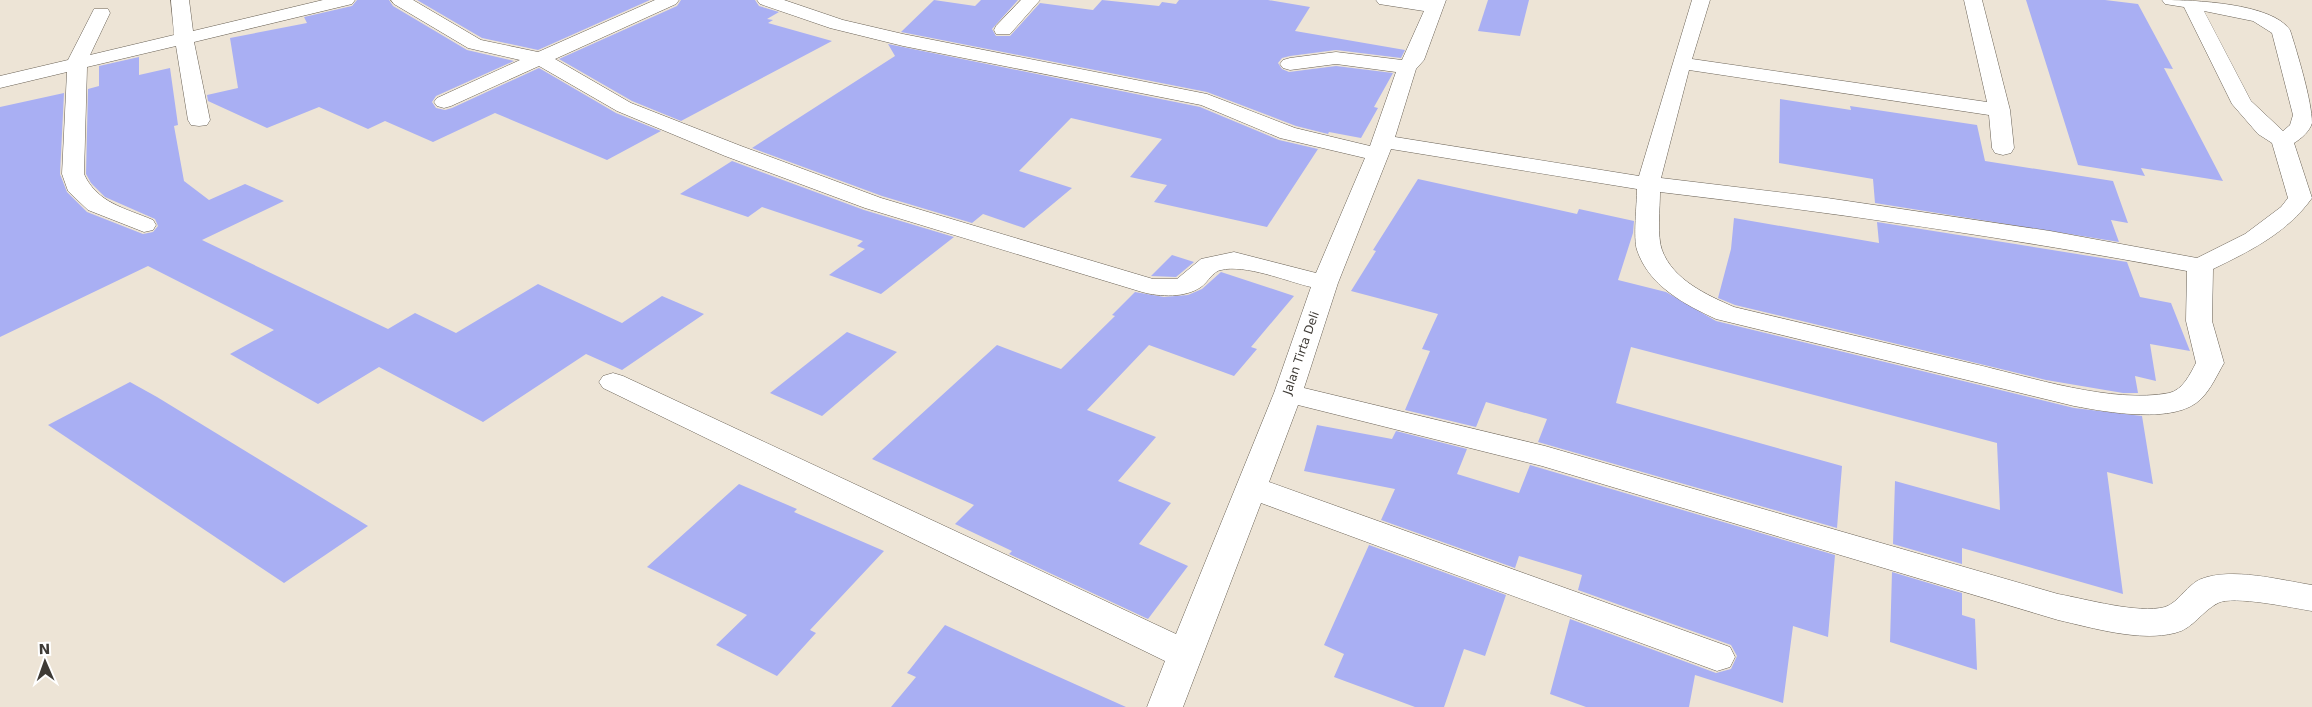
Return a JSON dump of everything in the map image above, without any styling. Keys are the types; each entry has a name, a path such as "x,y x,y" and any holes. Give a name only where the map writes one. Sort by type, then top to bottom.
{"street":[{"path":"180,0 184,38 199,120"},
{"path":"0,82 77,62 346,0"},
{"path":"400,0 476,44 542,59 624,107 732,152 882,206 1151,287 1182,287 1193,282 1210,264 1234,260 1325,283"},
{"path":"444,102 670,0"},
{"path":"766,0 837,24 903,40 1207,100 1288,133 1601,178 1846,208 2050,238 2200,266 2254,239 2289,212 2300,198 2282,140 2266,129 2242,104 2181,1"},
{"path":"1003,30 1031,0"},
{"path":"1385,0 1435,4"},
{"path":"1701,0 1681,63 1648,183 1649,249 1660,271 1692,298 1725,312 2024,385 2100,401 2146,404 2173,402 2193,393 2210,363 2199,321 2200,266"},
{"path":"1973,0 2000,110 2003,148"},
{"path":"2181,1 2259,18 2280,30 2304,115 2302,126 2294,135 2282,140"},
{"name":"Jalan Tirta Deli","path":"1165,707 1288,393 1325,283 1380,147 1408,67 1414,60 1435,4"},
{"path":"101,13 77,62 74,174 80,191 96,205 144,225"},
{"path":"1290,64 1336,58 1408,67"},
{"path":"1681,63 2000,110"},
{"path":"613,382 1186,655"},
{"path":"1288,393 1545,456 2058,607 2126,621 2173,620 2211,589 2247,588 2312,598"},
{"path":"1251,488 1717,657"}],"building":[{"path":"357,0 389,0 393,6 467,50 514,61 436,96 432,102 436,108 445,110 452,108 539,68 616,113 661,131 607,160 495,113 433,142 385,121 368,129 319,107 267,128 208,101 207,95 238,88 230,38 307,23 304,17 352,6"},
{"path":"417,0 650,0 538,50 482,38"},
{"path":"681,0 755,0 759,6 779,12 767,19 773,20 768,23 832,41 681,121 632,101 559,59 677,6"},
{"path":"934,0 975,6 981,0 1018,0 992,29 996,36 1010,36 1040,3 1093,10 1102,0 1159,6 1162,2 1176,4 1179,0 1268,0 1310,7 1295,31 1405,50 1401,58 1336,50 1290,56 1282,58 1278,63 1282,69 1289,72 1336,66 1393,73 1374,107 1378,108 1361,138 1329,132 1328,134 1296,126 1207,92 901,32"},
{"path":"1488,0 1529,0 1520,36 1478,31"},
{"path":"2026,0 2105,0 2138,4 2173,69 2164,68 2223,181 2141,168 2145,176 2078,165"},
{"path":"888,44 1200,107 1279,140 1318,149 1267,227 1154,202 1167,185 1130,177 1162,139 1071,118 1019,171 1072,188 1024,228 983,214 972,223 882,196 752,148 895,56"},
{"path":"139,57 139,75 170,68 178,125 174,126 184,181 209,200 245,184 284,201 202,240 388,329 415,313 456,333 538,284 622,323 662,296 704,314 622,370 586,354 483,422 379,367 318,404 230,354 274,330 148,266 0,337 0,107 64,93 60,174 67,192 87,212 143,234 153,232 158,226 155,219 105,197 91,183 86,174 88,89 99,86 99,66"},
{"path":"1780,99 1851,110 1850,106 1977,125 1985,161 2113,181 2128,223 2111,220 2119,242 1875,203 1873,179 1779,163"},
{"path":"732,161 864,210 954,237 881,294 829,275 865,249 857,246 863,241 762,207 748,217 680,194"},
{"path":"1418,179 1577,214 1579,209 1634,221 1633,233 1618,280 1666,292 1716,321 2074,408 2142,416 2153,484 2107,472 2123,594 1962,548 1962,564 1893,544 1895,481 2000,510 1997,443 1631,347 1616,403 1842,466 1837,528 1538,442 1547,419 1486,402 1476,427 1405,410 1430,351 1422,349 1438,314 1351,291 1376,251 1373,250"},
{"path":"1734,218 1879,243 1877,222 2127,262 2140,297 2171,303 2190,351 2150,344 2156,381 2135,376 2138,393 2123,393 2046,380 1735,305 1718,298 1731,249"},
{"path":"1172,255 1194,262 1176,277 1151,276"},
{"path":"1221,272 1294,296 1251,347 1257,349 1234,376 1149,345 1087,410 1156,437 1118,481 1171,503 1139,544 1188,566 1148,619 1009,554 1012,551 955,524 974,505 872,459 997,345 1061,369 1115,316 1112,315 1135,292 1164,297 1188,295 1202,289"},
{"path":"847,332 897,352 822,416 770,393"},
{"path":"130,382 368,526 284,583 48,425"},
{"path":"1317,425 1392,439 1396,431 1467,449 1457,474 1519,493 1530,465 1835,555 1828,637 1793,626 1783,703 1695,675 1689,707 1586,707 1550,694 1570,619 1716,673 1731,669 1737,656 1731,645 1578,590 1582,575 1519,556 1515,568 1381,520 1395,489 1304,471"},
{"path":"739,484 797,509 794,512 884,551 810,630 816,633 777,676 716,645 747,615 647,567"},
{"path":"1369,545 1506,595 1485,656 1464,649 1444,707 1415,707 1334,677 1344,654 1324,645"},
{"path":"1892,572 1962,593 1962,615 1975,619 1977,670 1890,642"},
{"path":"945,625 1126,707 891,707 916,677 907,673"}]}
